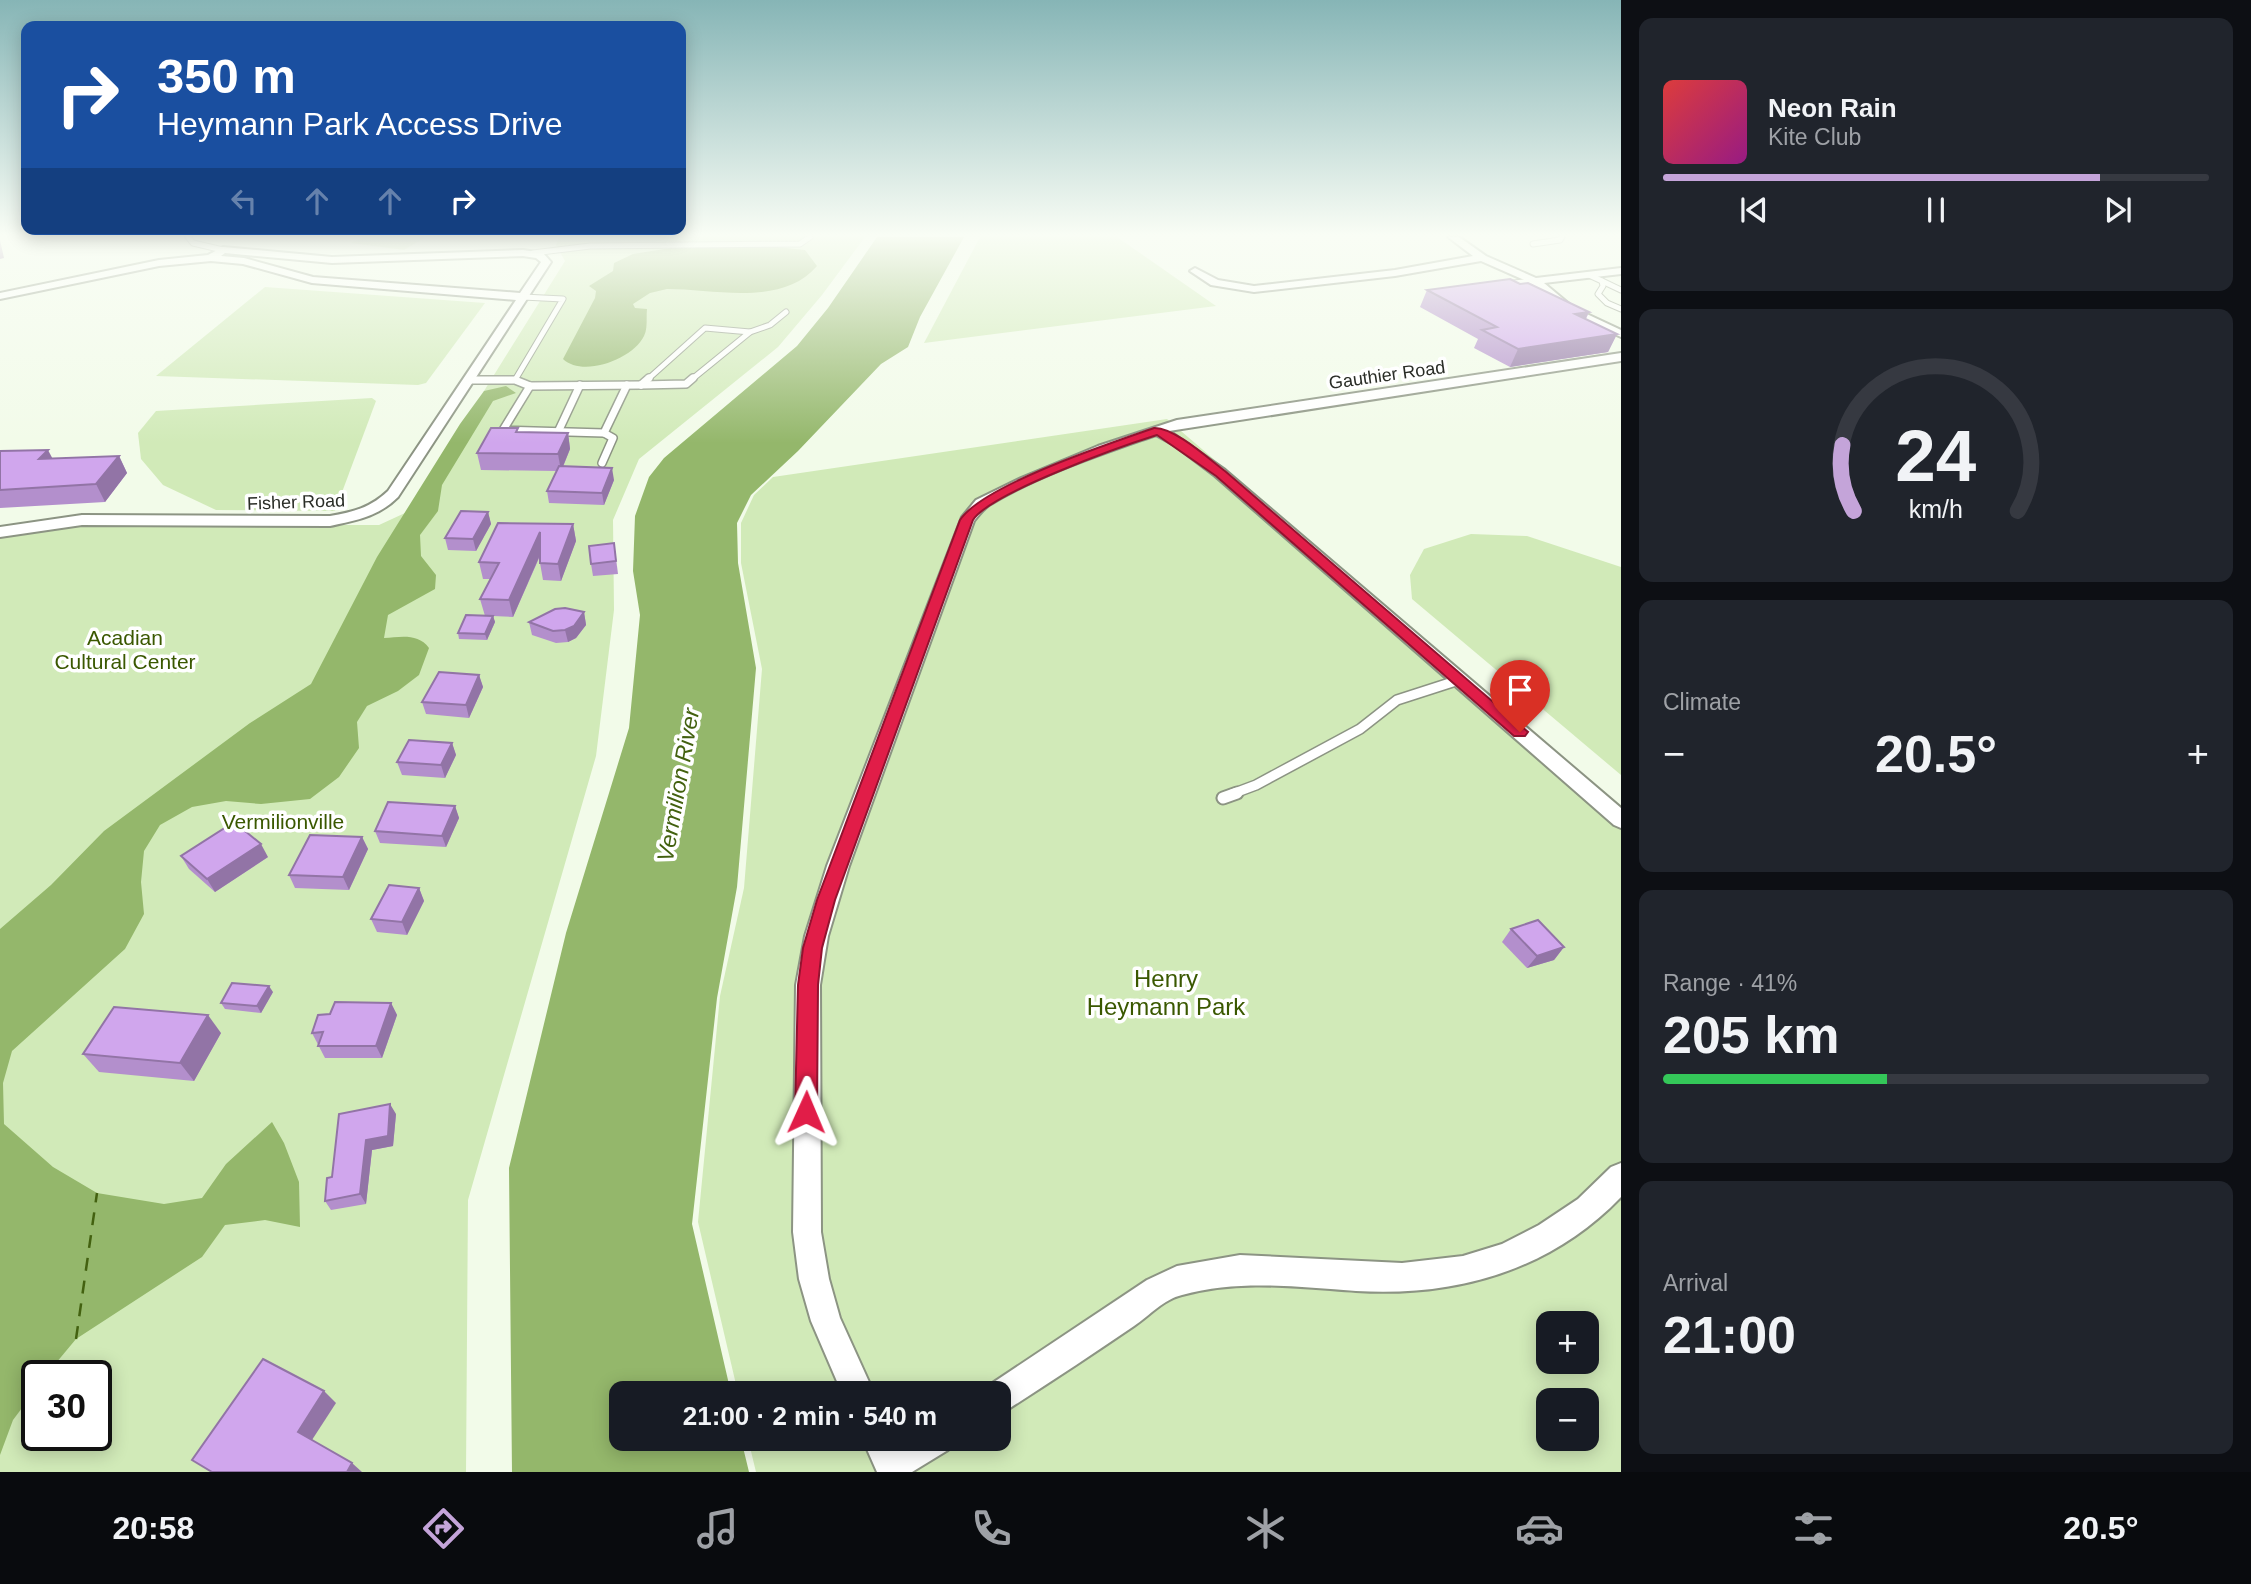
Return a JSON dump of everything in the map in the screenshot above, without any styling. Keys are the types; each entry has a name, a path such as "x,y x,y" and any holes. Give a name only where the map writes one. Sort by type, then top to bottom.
{"street":[{"name":"Fisher Road","path":"0,532 82,520 318,522 365,514 381,506 393,494 517,306"},
{"path":"1565,306 1621,334"},
{"name":"Gauthier Road","path":"853,1381 826,1321 814,1279 807,1232 808,985 813,948 826,900 882,745 972,511 1026,481 1103,449 1158,431 1208,419 1621,357"},
{"path":"1158,431 1180,443 1220,473 1621,820"},
{"path":"1011,1389 1173,1282 1219,1270 1274,1268 1343,1276 1412,1276 1460,1272 1503,1258 1558,1230 1609,1190 1621,1177"},
{"path":"888,1459 906,1451"}],"lane":[{"path":"515,380 559,306"},
{"path":"468,380 515,380 530,386 686,384 750,332 770,325 786,312"},
{"path":"641,384 705,328 750,332"},
{"path":"558,432 580,385"},
{"path":"604,433 627,385"},
{"path":"530,386 503,430 604,433 613,438 602,463"},
{"path":"1223,798 1256,785 1360,729 1397,700 1459,680"}],"green space":[{"path":"242,306 483,306 426,383 418,385 156,376"},
{"name":"Vermilionville","path":"537,306 813,306 778,347 639,459 613,520 614,610 596,756 468,1200 466,1472 0,1472 0,536 79,525 379,525 405,513 464,447 484,391"},
{"path":"944,306 1216,306 924,343"},
{"path":"372,398 376,401 335,511 216,510 163,485 141,459 138,433 156,411"},
{"name":"Henry Heymann Park","path":"1167,419 1621,809 1621,1472 756,1472 751,1451 1011,1451 1011,1381 735,1381 698,1222 720,996 744,888 762,669 741,563 741,523 754,495 773,477"},
{"path":"1471,534 1527,536 1621,567 1621,775 1412,599 1410,575 1424,549"}],"water":[{"path":"591,306 634,306 647,309 644,336 630,352 595,366 583,367 563,359"},
{"name":"Vermilion River","path":"830,306 926,306 908,347 881,364 798,451 751,495 737,523 738,563 756,668 737,887 717,998 692,1224 728,1381 609,1381 609,1451 744,1451 749,1472 512,1472 509,1168 566,933 629,728 640,615 633,571 635,516 649,477 664,458 797,346"},
{"path":"506,386 516,393 493,401 442,485 438,511 420,535 421,556 436,575 435,589 388,615 384,638 414,638 429,648 419,675 398,691 367,706 357,722 359,748 339,777 310,799 261,804 226,801 192,807 160,825 144,851 141,882 144,914 125,949 12,1051 3,1083 4,1124 53,1167 97,1193 164,1204 202,1198 226,1164 272,1122 284,1143 299,1182 300,1227 265,1220 225,1225 202,1257 76,1339 58,1360 21,1360 21,1409 13,1420 0,1455 0,929 51,885 104,831 250,723 311,684 377,557 460,424 484,391"}],"building":[{"path":"1457,306 1576,306 1589,312 1575,314 1617,334 1518,349 1482,330 1497,327"},
{"path":"491,428 518,428 516,432 568,433 558,454 477,453"},
{"path":"48,450 39,459 119,456 96,484 0,490 0,451"},
{"path":"559,466 612,468 602,493 547,491"},
{"path":"461,511 488,512 473,539 445,538"},
{"path":"498,523 573,524 558,564 540,563 540,532 509,600 480,599 499,563 479,562"},
{"path":"614,543 616,561 591,564 589,546"},
{"path":"555,609 584,612 574,626 565,630 553,631 529,622"},
{"path":"466,615 493,616 485,634 458,633"},
{"path":"439,672 479,675 466,705 422,702"},
{"path":"409,740 452,743 441,765 397,762"},
{"path":"388,802 455,806 442,836 375,831"},
{"path":"234,822 261,844 207,879 181,856"},
{"path":"310,835 362,837 343,877 289,875"},
{"path":"389,885 419,888 402,922 371,919"},
{"path":"1538,920 1564,947 1537,956 1511,929"},
{"path":"232,983 269,986 257,1006 221,1003"},
{"path":"335,1002 391,1003 376,1046 318,1046 323,1032 312,1033 318,1015 330,1014"},
{"path":"114,1007 208,1015 180,1063 83,1054"},
{"path":"390,1104 388,1136 366,1140 360,1194 325,1201 327,1178 332,1177 339,1114"},
{"path":"263,1359 324,1391 298,1432 352,1463 347,1472 212,1472 192,1460"}],"ferry route":[{"path":"76,1339 97,1193"}],"route":[{"path":"806,1112 808,985 813,948 826,900 967,520 981,503 1103,449 1158,431 1180,443 1220,473 1520,732"}],"park label":[{"name":"Acadian Cultural Center","path":"125,649"}]}
